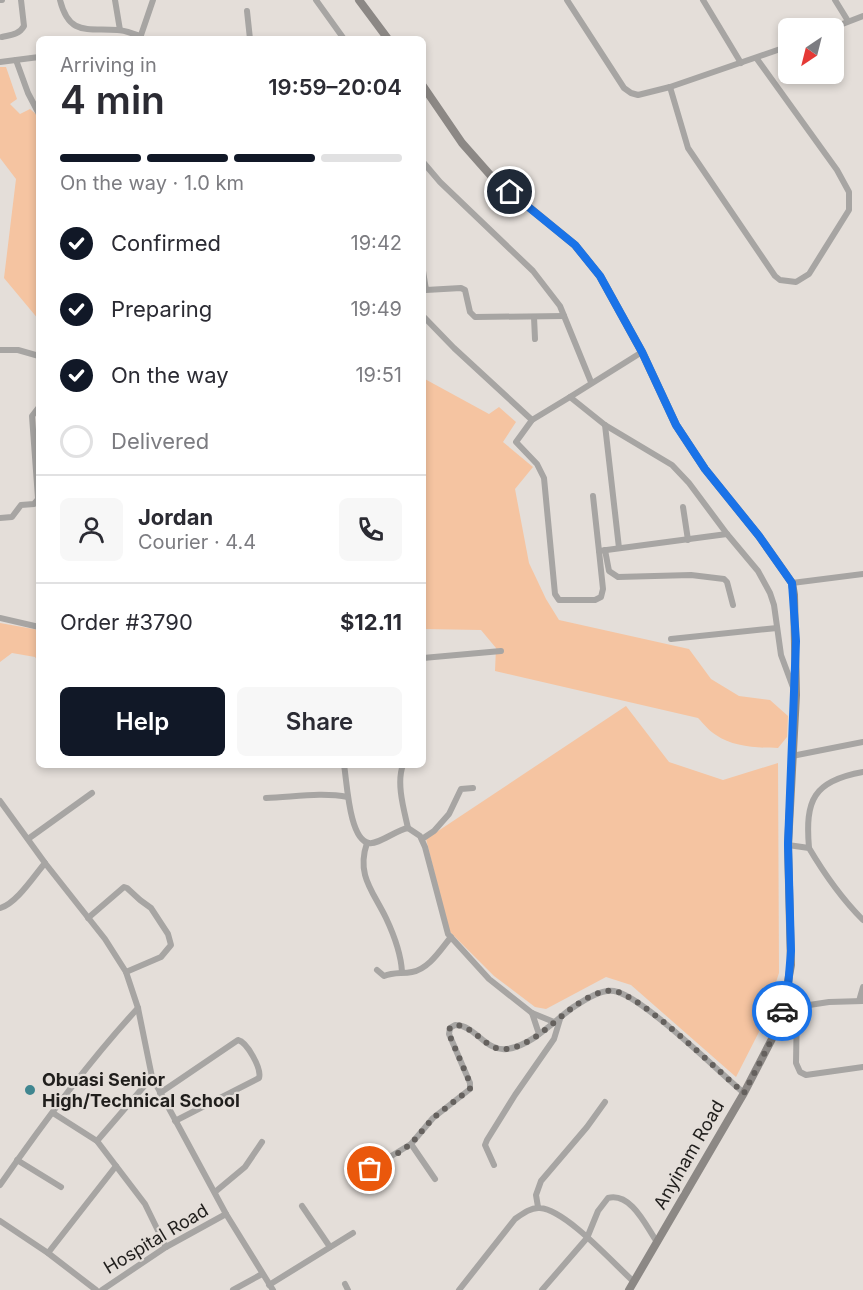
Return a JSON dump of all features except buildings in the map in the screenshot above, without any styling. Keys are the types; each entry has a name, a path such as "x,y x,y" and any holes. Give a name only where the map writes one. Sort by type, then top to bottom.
{"street":[{"path":"2,37 19,33 24,26 21,0"},
{"path":"60,0 64,14 76,26 91,30 120,30 137,36"},
{"path":"115,0 120,30"},
{"path":"140,36 153,0"},
{"path":"316,0 342,36"},
{"path":"359,0 386,36"},
{"path":"567,0 624,88 631,93 638,94 670,87 778,50"},
{"path":"703,0 741,63"},
{"path":"835,0 848,21"},
{"path":"247,11 250,36"},
{"path":"844,23 863,16"},
{"path":"0,63 36,57"},
{"path":"670,87 688,148 775,276 780,280 796,282 809,274 849,210 850,198 837,171 757,59"},
{"path":"16,60 36,108"},
{"name":"Anyinam Road","path":"426,91 462,143 492,177 575,245 600,276 642,352 676,425 705,469 759,536 792,583 796,618 796,695 788,844 790,965 783,1009 774,1035 744,1093 631,1286"},
{"path":"426,166 440,182 533,271 560,306 591,382"},
{"path":"426,291 464,289 468,296 470,312 476,317 564,315"},
{"path":"534,317 536,339"},
{"path":"426,319 532,420"},
{"path":"0,350 36,355"},
{"path":"593,496 602,551 603,589 601,597 595,600 562,601 557,598 544,478 537,464 516,442 532,420 642,352"},
{"path":"570,397 605,425 672,465 689,483 758,571 774,605 782,662 796,695"},
{"path":"36,411 32,416 36,471"},
{"path":"605,425 619,548"},
{"path":"0,518 12,517 21,505 34,504 36,501"},
{"path":"682,507 688,540"},
{"path":"602,551 727,534"},
{"path":"602,551 609,571 618,577 691,575 724,579 727,582 733,605"},
{"path":"792,583 863,574"},
{"path":"0,618 36,626"},
{"path":"671,639 777,628"},
{"path":"426,658 501,651"},
{"path":"792,756 863,742"},
{"path":"344,768 351,816 361,838 367,843 376,842 396,831 408,828 416,832 422,839 446,928 451,937 489,979 532,1013 554,1022"},
{"path":"401,768 401,788 408,828"},
{"path":"863,772 835,780 815,795 809,808 807,822 809,848 844,901 863,920"},
{"path":"422,839 434,831 449,814 461,789 473,788"},
{"path":"28,839 92,793"},
{"path":"266,798 328,794 348,797"},
{"path":"0,801 126,972 138,1008 152,1077 226,1214 271,1287 353,1233"},
{"path":"367,843 363,867 365,878 387,920 402,961 402,972"},
{"path":"788,844 809,848"},
{"path":"0,908 13,901 45,862"},
{"path":"88,918 124,887 151,908 168,934 171,945 161,957 126,972"},
{"path":"377,970 384,976 392,972 416,971 425,966 451,937"},
{"path":"783,1009 829,1002 861,1001 863,987"},
{"path":"370,1169 411,1144 433,1118 470,1089 470,1083 450,1037 450,1028 457,1024 471,1029 491,1046 500,1049 514,1047 539,1034 578,1004 603,992 613,991 623,994 654,1015 744,1093"},
{"path":"797,1007 796,1063 800,1072 806,1075 863,1067"},
{"path":"0,1185 52,1113 120,1027 138,1008"},
{"path":"532,1013 539,1034"},
{"path":"494,1165 485,1145 487,1140 515,1095 555,1039 561,1016"},
{"path":"160,1093 238,1040 244,1043 260,1072 259,1078 175,1121"},
{"path":"97,1141 152,1077"},
{"path":"538,1207 536,1195 541,1181 605,1102"},
{"path":"52,1113 97,1141 146,1204 166,1247"},
{"path":"215,1192 244,1167 262,1142"},
{"path":"411,1144 435,1179"},
{"path":"17,1160 60,1187"},
{"path":"48,1253 116,1166"},
{"path":"542,1290 587,1238 602,1204 608,1198 615,1196 631,1204 657,1242"},
{"path":"302,1206 330,1247"},
{"path":"459,1290 515,1219 526,1211 538,1207 561,1216 587,1238 631,1286"},
{"name":"Hospital Road","path":"102,1290 166,1247 226,1214"},
{"path":"0,1221 48,1253 96,1290"},
{"path":"233,1290 262,1274"}],"shaded area":[{"path":"0,67 6,67 17,99 10,104 20,114 30,109 36,114 36,316 4,278 16,179 0,158"},
{"path":"426,380 489,414 499,407 516,422 503,442 533,467 515,489 529,563 559,620 689,649 711,679 739,696 770,700 788,716 787,737 778,748 738,744 713,733 698,718 495,671 496,648 481,630 426,629"},
{"path":"0,623 36,629 36,658 12,653 0,662"},
{"path":"626,706 669,762 723,780 778,763 779,973 761,1028 736,1077 631,985 606,977 546,1009 535,1007 494,976 449,931 426,839"}],"way so far":[{"path":"370,1169 411,1144 433,1118 470,1089 470,1083 449,1034 449,1029 454,1025 462,1025 471,1029 491,1046 509,1049 539,1034 590,997 613,991 623,994 654,1015 744,1093 774,1035 782,1011"}],"place":[{"name":"Obuasi Senior High/Technical School","path":"30,1090"}],"route":[{"path":"510,192 575,245 600,276 642,352 676,425 705,469 759,536 792,583 796,641 796,695 788,844 791,951 788,987 782,1011"}]}
